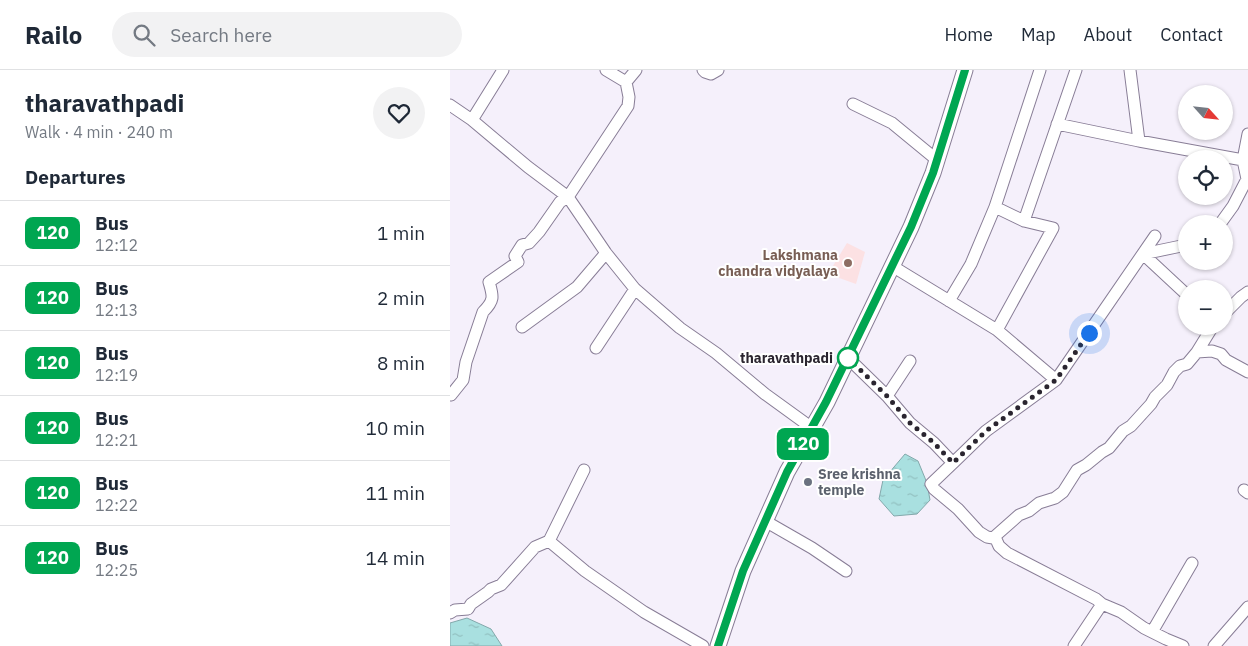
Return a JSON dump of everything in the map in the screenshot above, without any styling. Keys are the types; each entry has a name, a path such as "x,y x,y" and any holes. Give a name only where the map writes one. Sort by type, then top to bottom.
{"main road":[{"path":"718,646 743,571 787,472 826,402 911,227 933,173 965,70"}],"street":[{"path":"472,120 503,70"},
{"path":"451,395 463,380 466,362 483,312 489,306 493,296 489,282 518,262 515,256 522,245 529,243 560,202 568,196 628,106 629,97 626,82 606,70"},
{"path":"626,82 636,70"},
{"path":"703,70 712,74 718,70"},
{"path":"949,301 971,264 995,207 1040,70"},
{"path":"1024,221 1076,70"},
{"path":"1130,70 1140,141"},
{"path":"854,104 892,123 937,160"},
{"path":"450,105 472,120 528,167 568,196 606,253 635,289 680,328 716,353 765,394 812,428"},
{"path":"1057,124 1243,160"},
{"path":"1226,215 1248,179 1243,160 1248,134"},
{"path":"995,207 1024,221 1053,228 997,330"},
{"path":"1155,236 1056,380 986,431 931,484 979,532 988,537 995,537 1019,515 1029,511 1039,502 1055,498 1063,492 1077,470 1109,448 1151,404 1174,372 1180,366 1186,364 1197,352 1207,335"},
{"path":"1143,254 1178,247"},
{"path":"522,327 577,287 606,253"},
{"path":"1143,254 1178,287"},
{"path":"892,266 997,330 1056,380"},
{"path":"596,348 635,289"},
{"path":"1233,305 1248,292"},
{"path":"1197,352 1212,351 1220,354 1226,360 1248,372"},
{"path":"848,358 887,396 910,423 934,443 953,463"},
{"path":"887,396 910,360"},
{"path":"450,613 455,610 468,609 491,588 501,585 535,547 548,541 584,470"},
{"path":"765,521 812,548 846,571"},
{"path":"995,537 999,546 1007,553 1096,599 1102,604 1121,612 1144,628 1181,646"},
{"path":"548,541 585,571 644,612 703,646"},
{"path":"1152,632 1192,563"},
{"path":"1074,646 1102,604"},
{"path":"1214,646 1248,607"}],"shaded area":[{"name":"Lakshmana chandra vidyalaya","path":"847,243 865,252 856,284 828,274"}],"water":[{"path":"905,454 918,461 927,483 930,500 917,514 894,516 879,499 883,480"},
{"path":"467,618 491,629 502,646 450,646 450,623"}],"bus line":[{"name":"120","path":"718,646 743,571 787,472 826,402 911,227 933,173 965,70"}],"place":[{"name":"Lakshmana chandra vidyalaya","path":"848,263"},
{"name":"tharavathpadi","path":"848,358"},
{"name":"Sree krishna temple","path":"808,482"}],"route":[{"path":"848,358 887,396 910,423 934,443 953,463 986,431 1056,380 1089,333"}]}
